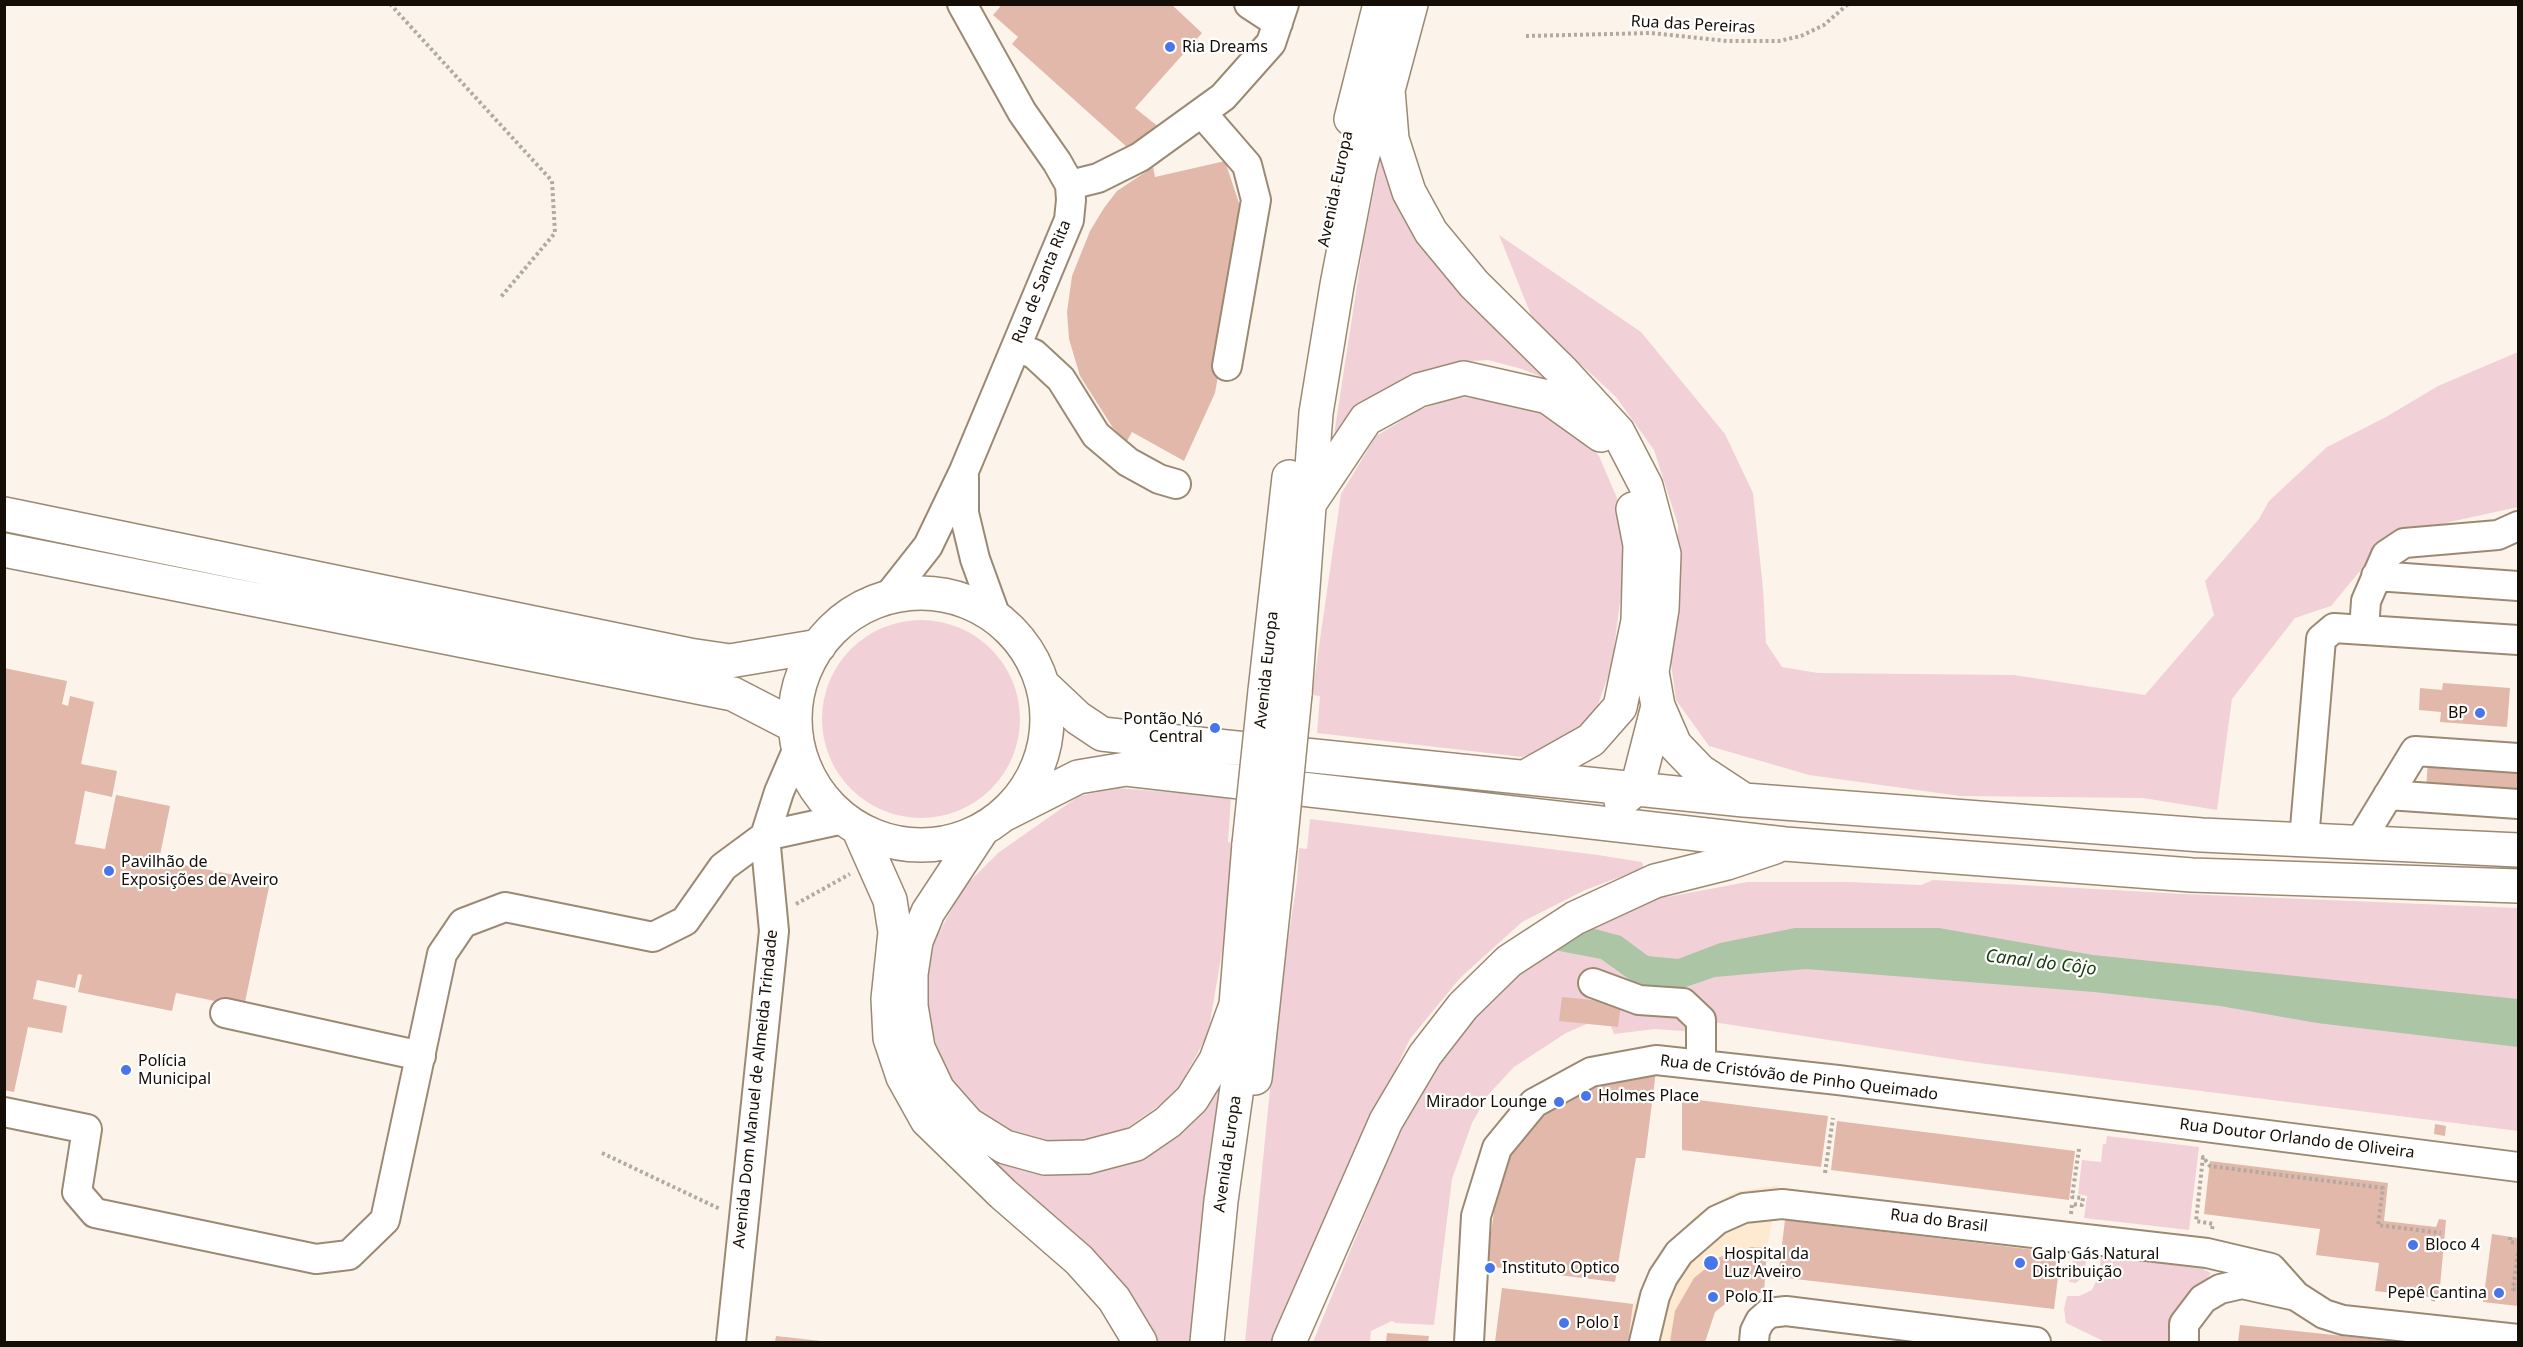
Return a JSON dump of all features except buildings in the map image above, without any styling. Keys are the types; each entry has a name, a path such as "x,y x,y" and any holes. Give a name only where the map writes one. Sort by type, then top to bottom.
{"main road":[{"name":"Avenida Europa","path":"1280,693 1281,542 1316,293 1339,168 1380,4"},
{"name":"Avenida Europa","path":"1228,1342 1265,846 1280,693 1307,507 1316,413 1359,171 1401,4"},
{"path":"1411,4 1388,90 1392,139 1409,192 1431,232 1474,284 1562,371 1618,432 1646,486 1664,554 1662,609 1652,672 1658,706 1675,745 1700,771 1744,800"},
{"path":"1307,507 1366,419 1419,390 1464,378 1548,397 1601,435 1628,482 1640,545 1638,621 1620,707 1591,740 1527,776"},
{"path":"4,514 689,655 730,661 819,646"},
{"path":"4,550 733,694 797,737"},
{"path":"1236,1005 1216,1060 1192,1099 1168,1122 1136,1144 1087,1157 1045,1158 1005,1147 968,1124 938,1090 918,1048 911,1006 911,974 916,941 928,912 994,822 1024,793 1038,768 1046,741 1048,713 1043,685 1033,659 1017,635 996,617 971,603 944,595 915,593 887,598 861,608 838,625 819,646 805,671 797,698 797,737 808,776 825,802 850,824 872,836 900,844 928,845 956,841 994,822 1078,777 1126,770 1785,844 2192,875 2518,886"},
{"path":"1043,685 1078,718 1102,734 1744,800 2202,835 2518,850"},
{"path":"1553,818 1616,805 1637,788 1658,706"},
{"path":"850,824 890,900 894,932 888,999 890,1038 903,1077 927,1120 1004,1194 1079,1260 1114,1299 1140,1342"},
{"path":"1289,1342 1386,1120 1425,1055 1463,1006 1509,962 1575,918 1655,881 1727,863 1785,844"},
{"name":"Avenida Europa","path":"1207,1342 1221,1201 1239,1073 1236,1005 1265,846"}],"street":[{"path":"962,4 1022,112 1070,185 1098,178 1140,157 1223,97 1278,23 1249,4"},
{"path":"1202,112 1247,165 1256,200 1227,366"},
{"name":"Rua de Santa Rita","path":"887,598 928,546 964,471 1069,220 1070,185"},
{"path":"1016,347 1034,354 1061,379 1096,435 1128,462 1159,479 1176,484"},
{"name":"Rua de Santa Rita","path":"964,471 964,513 975,559 996,617"},
{"path":"2364,630 2366,602 2386,555 2404,543 2498,535 2518,526"},
{"path":"2376,576 2518,586"},
{"path":"2304,840 2321,639 2334,628 2518,640"},
{"name":"Avenida Dom Manuel de Almeida Trindade","path":"730,1342 774,931 765,836 797,737"},
{"path":"2359,843 2415,751 2518,758"},
{"path":"2388,795 2518,804"},
{"path":"4,1113 87,1129 77,1192 95,1214 316,1260 350,1255 385,1220 442,954 463,923 506,906 653,937 685,921 723,867 765,836 850,824"},
{"path":"1593,983 1639,1000 1683,1003 1701,1020 1701,1064"},
{"path":"225,1013 421,1056"},
{"name":"Rua de Cristóvão de Pinho Queimado","path":"1469,1342 1476,1216 1497,1148 1534,1103 1592,1072 1656,1060 2075,1111"},
{"name":"Rua Doutor Orlando de Oliveira","path":"2075,1111 2518,1167"},
{"name":"Rua do Brasil","path":"1644,1342 1655,1296 1663,1277 1679,1253 1717,1220 1744,1208 1782,1204 2054,1234 2218,1255 2271,1268 2296,1296"},
{"path":"2184,1342 2184,1324 2203,1299 2220,1289 2242,1284 2296,1296 2324,1314 2343,1320 2518,1339"},
{"path":"1754,1342 1755,1331 1760,1321 1769,1313 1786,1311 1959,1338 2036,1342"}],"path":[{"path":"390,4 552,182 555,233 500,298"},
{"name":"Rua das Pereiras","path":"1526,36 1651,33 1727,41 1779,41 1801,36 1824,25 1848,4"},
{"path":"788,909 858,870"},
{"path":"1825,1173 1833,1118"},
{"path":"2072,1203 2082,1205 2083,1198 2072,1197 2079,1149"},
{"path":"602,1153 743,1220"},
{"path":"2197,1216 2203,1157 2210,1166 2383,1188 2378,1225 2441,1233"},
{"path":"2510,1237 2510,1242 2518,1243"},
{"path":"2518,1253 2513,1289 2518,1290"}],"shaded area":[{"path":"1382,150 1565,387 1522,369 1488,360 1457,362 1420,372 1386,388 1364,404 1334,435 1363,246"},
{"path":"1499,235 1641,332 1725,434 1753,493 1766,643 1782,667 1818,673 2014,675 2145,695 2214,615 2205,581 2259,519 2269,501 2327,447 2386,417 2438,386 2518,352 2518,507 2409,531 2365,565 2331,606 2295,618 2232,699 2217,810 2143,798 1960,796 1809,775 1709,746 1676,700 1671,663 1678,567 1678,525 1654,450 1616,397 1533,320"},
{"path":"1455,397 1499,399 1541,408 1574,426 1599,456 1620,505 1626,554 1612,665 1595,713 1561,742 1522,757 1317,733 1320,696 1312,695 1341,494 1376,436 1419,410"},
{"path":"921,620 950,624 968,632 991,649 1008,672 1016,690 1020,719 1016,748 1008,766 991,789 968,806 950,814 921,818 892,814 874,806 851,789 834,766 826,748 822,719 826,690 834,672 851,649 874,632 892,624"},
{"path":"1118,788 1231,797 1228,842 1235,843 1225,934 1208,1034 1175,1094 1124,1130 1069,1147 1024,1139 987,1119 953,1085 931,1032 925,994 934,942 963,888 998,853 1079,796"},
{"path":"1310,819 1598,855 1642,862 1644,868 1585,890 1522,922 1460,978 1410,1039 1363,1139 1281,1342 1245,1342 1278,1008 1297,880 1299,848 1307,849"},
{"path":"1933,880 2184,894 2518,908 2518,1131 1971,1062 1719,1023 1698,1022 1695,1032 1655,1029 1614,1034 1608,1019 1596,1020 1566,1033 1514,1067 1488,1095 1472,1123 1452,1179 1434,1325 1392,1321 1371,1331 1370,1342 1313,1342 1378,1183 1425,1078 1444,1049 1515,970 1650,893 1667,897 1747,882 1921,885"},
{"path":"1216,1088 1220,1088 1192,1342 1155,1342 1047,1217 965,1133 1061,1172"},
{"path":"2107,1136 2199,1147 2189,1230 2084,1218 2087,1196 2078,1194 2082,1160 2101,1162 2103,1144 2106,1144"},
{"name":"Hospital da Luz Aveiro","path":"1779,1185 1767,1248 1764,1292 1730,1300 1715,1312 1705,1342 1495,1342 1502,1288 1633,1304 1665,1247 1699,1213 1735,1192"},
{"path":"2088,1253 2083,1277 2076,1283 2069,1282 2073,1260 2080,1254"},
{"path":"2101,1256 2203,1269 2211,1273 2207,1279 2188,1293 2182,1307 2175,1342 2105,1342 2066,1323 2064,1309 2067,1296 2079,1296 2092,1290 2099,1275"}],"water":[{"name":"Canal do Côjo","path":"1584,926 1621,936 1648,956 1678,959 1720,943 1795,928 1939,928 2093,955 2518,999 2518,1047 2317,1023 2220,1006 2094,992 1806,969 1715,977 1674,991 1633,982 1601,959 1549,949"}],"place":[{"name":"Ria Dreams","path":"1170,47"},
{"name":"BP","path":"2480,713"},
{"name":"Pontão Nó Central","path":"1215,728"},
{"name":"Pavilhão de Exposições de Aveiro","path":"109,871"},
{"name":"Polícia Municipal","path":"126,1070"},
{"name":"Holmes Place","path":"1586,1096"},
{"name":"Mirador Lounge","path":"1559,1102"},
{"name":"Bloco 4","path":"2413,1245"},
{"name":"Hospital da Luz Aveiro","path":"1711,1263"},
{"name":"Galp Gás Natural Distribuição","path":"2020,1263"},
{"name":"Instituto Optico","path":"1490,1268"},
{"name":"Pepê Cantina","path":"2499,1293"},
{"name":"Polo II","path":"1713,1297"},
{"name":"Polo I","path":"1564,1323"}]}
